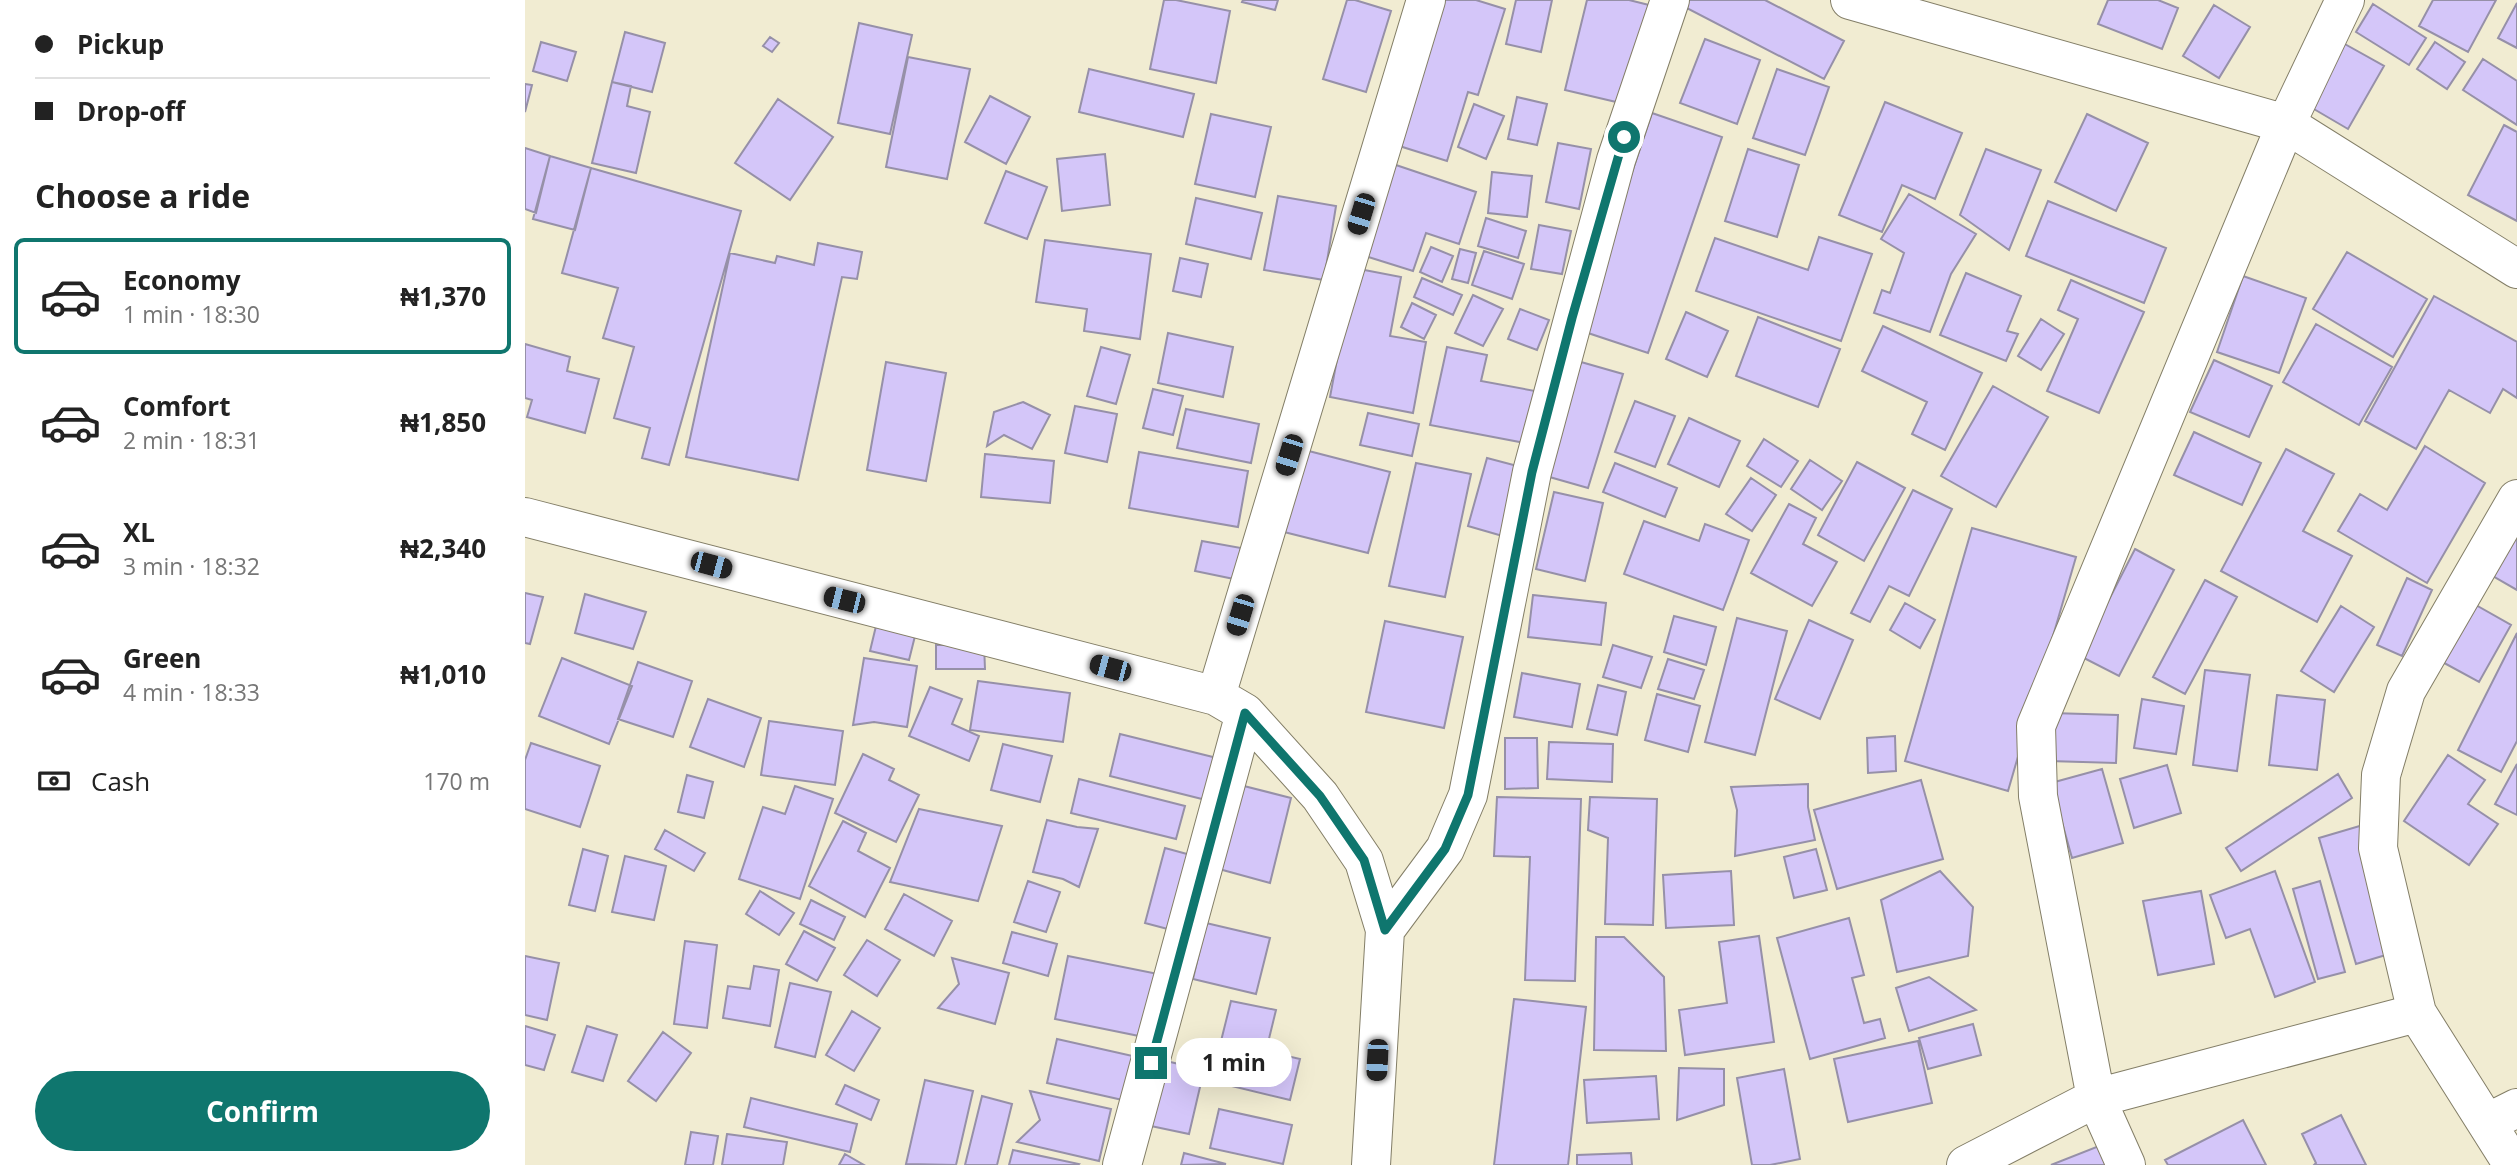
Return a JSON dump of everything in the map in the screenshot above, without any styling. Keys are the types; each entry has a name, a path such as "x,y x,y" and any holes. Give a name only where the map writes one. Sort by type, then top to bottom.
{"street":[{"path":"1122,1165 1231,704 1426,0"},
{"path":"1385,930 1445,849 1468,795 1532,472 1616,160 1670,0"},
{"path":"1850,0 2286,124 2517,269"},
{"path":"2126,1165 2096,1098 2038,796 2036,726 2286,124 2345,0"},
{"path":"2513,1165 2502,1116 2417,1013 2378,848 2381,775 2406,691 2517,499"},
{"path":"525,517 1231,704 1320,796 1364,860 1385,930 1371,1165"},
{"path":"1966,1165 2096,1098 2417,1013"}],"building":[{"path":"1164,0 1230,11 1216,83 1150,69"},
{"path":"1278,0 1275,10 1242,2"},
{"path":"1347,0 1391,11 1366,92 1323,79"},
{"path":"1439,0 1476,0 1505,9 1478,95 1468,92 1447,161 1393,144"},
{"path":"1516,0 1552,0 1541,52 1506,44"},
{"path":"1587,0 1629,0 1653,6 1629,105 1565,90"},
{"path":"1678,0 1765,0 1844,41 1824,79 1677,3"},
{"path":"2108,0 2158,0 2178,8 2162,49 2098,24"},
{"path":"2433,0 2496,0 2468,52 2419,26"},
{"path":"2517,3 2517,48 2498,38"},
{"path":"2373,4 2426,38 2409,65 2356,32"},
{"path":"2214,5 2250,27 2219,78 2183,56"},
{"path":"859,23 912,35 890,134 838,123"},
{"path":"625,32 665,43 652,92 612,82"},
{"path":"770,37 779,43 772,52 763,46"},
{"path":"1705,39 1760,60 1737,124 1680,103"},
{"path":"541,42 576,52 567,81 533,71"},
{"path":"2435,42 2465,62 2447,89 2417,69"},
{"path":"2343,43 2384,66 2348,129 2307,105"},
{"path":"908,57 970,69 947,179 886,167"},
{"path":"2483,59 2517,81 2517,125 2463,90"},
{"path":"1089,69 1194,94 1183,137 1079,112"},
{"path":"1777,69 1829,87 1805,155 1753,138"},
{"path":"612,82 631,86 627,106 650,112 636,173 592,163"},
{"path":"525,84 532,85 525,112"},
{"path":"990,96 1030,117 1006,164 965,142"},
{"path":"1517,97 1547,104 1537,145 1508,139"},
{"path":"778,99 833,137 790,200 735,163"},
{"path":"1885,102 1962,133 1935,199 1902,185 1882,232 1839,215"},
{"path":"1474,104 1504,116 1486,159 1458,147"},
{"path":"1652,113 1722,137 1648,353 1579,330"},
{"path":"1211,114 1271,127 1255,197 1195,184"},
{"path":"2087,114 2148,143 2116,211 2055,182"},
{"path":"2504,125 2517,132 2517,221 2468,195"},
{"path":"1558,143 1591,149 1579,209 1546,202"},
{"path":"525,148 550,156 536,213 525,209"},
{"path":"1748,149 1799,165 1777,237 1725,221"},
{"path":"1986,149 2041,170 2009,250 1960,215"},
{"path":"1105,154 1110,205 1062,211 1057,159"},
{"path":"550,156 591,168 575,230 533,219"},
{"path":"1390,163 1476,192 1459,244 1426,233 1413,271 1359,254"},
{"path":"591,168 741,211 669,465 642,458 650,428 614,418 634,347 603,338 618,288 562,273"},
{"path":"1006,171 1047,187 1027,239 985,223"},
{"path":"1492,172 1532,176 1527,217 1488,213"},
{"path":"1909,194 1976,234 1951,274 1930,332 1874,313 1882,290 1890,293 1904,253 1881,239"},
{"path":"1278,196 1336,206 1324,280 1264,270"},
{"path":"1196,198 1262,213 1251,259 1186,244"},
{"path":"2048,201 2166,248 2144,303 2026,256"},
{"path":"1486,218 1526,231 1518,258 1478,246"},
{"path":"1539,225 1571,231 1562,274 1531,269"},
{"path":"1819,237 1872,254 1841,341 1696,291 1715,238 1808,270"},
{"path":"1045,240 1151,254 1140,339 1084,331 1087,309 1036,302"},
{"path":"818,243 862,252 857,279 842,277 798,480 686,457 730,253 775,263 777,256 814,265"},
{"path":"1431,247 1453,256 1442,282 1420,272"},
{"path":"1460,249 1476,253 1468,283 1452,279"},
{"path":"1484,251 1524,264 1512,299 1472,285"},
{"path":"2347,252 2427,299 2393,357 2313,309"},
{"path":"1180,258 1208,264 1201,297 1173,291"},
{"path":"1354,268 1401,277 1390,336 1426,342 1413,413 1330,397"},
{"path":"1966,273 2021,296 2007,331 2018,334 2006,361 1940,335"},
{"path":"2243,276 2306,298 2279,373 2217,352"},
{"path":"1422,278 1462,295 1453,315 1414,297"},
{"path":"2071,280 2144,312 2099,413 2047,391 2078,319 2058,310"},
{"path":"1473,295 1503,309 1483,346 1455,333"},
{"path":"2434,296 2517,342 2517,398 2503,389 2490,413 2449,390 2416,449 2365,421"},
{"path":"1412,303 1436,315 1424,339 1401,327"},
{"path":"1520,309 1549,320 1537,350 1508,339"},
{"path":"1686,312 1728,331 1707,377 1666,359"},
{"path":"1758,317 1840,349 1818,407 1736,376"},
{"path":"2041,319 2064,334 2041,370 2018,356"},
{"path":"2316,324 2392,367 2359,425 2283,382"},
{"path":"1883,326 1982,373 1945,450 1912,434 1927,402 1862,371"},
{"path":"1168,333 1233,347 1223,397 1158,383"},
{"path":"525,344 570,357 567,371 599,379 585,433 527,417 532,400 525,398"},
{"path":"1101,347 1130,355 1116,404 1087,396"},
{"path":"1447,347 1487,355 1481,381 1535,391 1525,443 1430,425"},
{"path":"2214,360 2272,386 2249,437 2190,412"},
{"path":"886,362 946,373 926,481 867,470"},
{"path":"1581,362 1623,374 1588,488 1546,476"},
{"path":"1993,386 2048,417 1996,507 1941,476"},
{"path":"1153,389 1183,396 1173,435 1143,428"},
{"path":"1635,401 1675,416 1655,467 1615,452"},
{"path":"1023,402 1050,415 1032,449 1004,435 987,446 994,412"},
{"path":"1075,406 1117,414 1107,462 1065,453"},
{"path":"1186,409 1259,424 1251,463 1177,448"},
{"path":"1368,413 1419,424 1412,456 1360,445"},
{"path":"1689,418 1740,441 1719,487 1668,464"},
{"path":"2194,432 2261,463 2242,505 2174,475"},
{"path":"1764,439 1798,461 1781,487 1747,466"},
{"path":"2425,446 2485,483 2427,583 2338,531 2360,494 2387,510"},
{"path":"1301,449 1390,472 1368,553 1280,531"},
{"path":"2286,449 2334,474 2303,531 2352,556 2317,622 2221,571"},
{"path":"1139,452 1248,471 1238,527 1129,508"},
{"path":"985,454 1054,461 1050,503 981,497"},
{"path":"1487,458 1525,468 1506,537 1468,526"},
{"path":"1810,460 1842,481 1822,510 1791,489"},
{"path":"1857,462 1905,488 1864,561 1818,535"},
{"path":"1416,463 1471,474 1445,597 1389,586"},
{"path":"1615,463 1677,488 1665,517 1603,492"},
{"path":"1751,478 1776,495 1752,531 1726,514"},
{"path":"1913,490 1952,509 1909,596 1889,586 1870,622 1851,613"},
{"path":"1554,492 1603,503 1585,581 1536,569"},
{"path":"2517,496 2517,590 2477,567"},
{"path":"1789,504 1816,518 1803,544 1837,562 1812,606 1751,573"},
{"path":"1644,521 1699,541 1705,524 1749,540 1723,610 1624,574"},
{"path":"1972,528 2076,557 2008,791 1905,761"},
{"path":"1202,541 1241,548 1234,579 1195,571"},
{"path":"2135,549 2174,570 2119,676 2080,656"},
{"path":"2407,578 2432,590 2402,656 2377,645"},
{"path":"2205,580 2237,597 2185,694 2153,677"},
{"path":"525,593 543,597 530,644 525,643"},
{"path":"585,594 646,612 633,649 575,633"},
{"path":"1533,595 1606,603 1601,645 1528,637"},
{"path":"2467,600 2511,625 2479,682 2435,658"},
{"path":"1905,603 1935,620 1920,648 1890,630"},
{"path":"2341,606 2374,627 2334,692 2301,671"},
{"path":"1674,616 1716,627 1706,665 1664,652"},
{"path":"1737,618 1787,631 1755,755 1705,742"},
{"path":"1809,620 1853,640 1820,719 1775,699"},
{"path":"1385,621 1463,637 1444,728 1366,712"},
{"path":"876,626 915,636 909,660 870,651"},
{"path":"2517,633 2517,741 2501,772 2458,750"},
{"path":"984,644 985,669 936,669 936,645"},
{"path":"1613,645 1652,657 1641,688 1603,677"},
{"path":"562,658 632,686 609,744 539,716"},
{"path":"864,658 917,666 907,727 874,722 853,725"},
{"path":"1668,659 1704,670 1694,699 1658,689"},
{"path":"638,662 692,681 673,737 618,719"},
{"path":"2205,670 2250,675 2237,771 2193,765"},
{"path":"1522,673 1580,684 1572,727 1514,717"},
{"path":"978,681 1070,693 1063,742 970,730"},
{"path":"1598,685 1626,692 1617,735 1587,729"},
{"path":"930,687 962,699 952,724 979,736 969,761 909,736"},
{"path":"1657,694 1700,706 1688,752 1645,740"},
{"path":"2277,695 2325,700 2317,770 2269,765"},
{"path":"708,699 761,718 744,767 690,747"},
{"path":"2142,699 2184,706 2176,754 2134,748"},
{"path":"2051,713 2118,715 2116,763 2049,761"},
{"path":"769,721 843,731 835,785 761,775"},
{"path":"1120,734 1217,758 1206,800 1110,776"},
{"path":"1895,736 1896,771 1868,773 1867,738"},
{"path":"1505,738 1537,738 1538,788 1505,789"},
{"path":"1549,742 1613,744 1612,782 1547,779"},
{"path":"531,743 600,766 580,827 525,809 525,760"},
{"path":"1003,744 1052,756 1040,802 991,790"},
{"path":"863,754 894,769 889,780 919,795 896,842 835,813"},
{"path":"2448,755 2485,780 2468,804 2498,824 2469,865 2404,821"},
{"path":"2517,764 2517,815 2495,804"},
{"path":"2167,765 2181,813 2134,828 2120,779"},
{"path":"2102,769 2123,843 2072,858 2051,783"},
{"path":"2338,774 2352,798 2241,871 2226,848"},
{"path":"687,775 713,782 704,818 678,812"},
{"path":"1079,779 1185,806 1176,839 1071,813"},
{"path":"1921,780 1943,859 1837,889 1814,810"},
{"path":"1808,784 1808,807 1815,840 1735,856 1737,810 1731,787"},
{"path":"1240,785 1291,798 1270,883 1219,869"},
{"path":"795,786 833,799 800,899 739,879 763,807 785,814"},
{"path":"1497,797 1581,799 1575,981 1525,980 1530,857 1494,856"},
{"path":"1590,797 1657,799 1653,925 1605,924 1608,838 1588,830"},
{"path":"919,809 1002,826 978,901 890,882"},
{"path":"1047,820 1098,829 1079,887 1063,879 1033,872"},
{"path":"843,821 866,833 858,851 890,868 865,917 809,886"},
{"path":"2363,825 2399,951 2356,964 2319,838"},
{"path":"665,830 705,853 694,871 655,849"},
{"path":"1165,848 1198,857 1179,932 1145,923"},
{"path":"583,849 608,856 595,911 569,905"},
{"path":"1816,849 1827,890 1794,898 1784,857"},
{"path":"625,856 666,866 654,920 612,912"},
{"path":"1731,871 1734,925 1666,928 1663,875"},
{"path":"1940,871 1973,907 1968,956 1897,972 1881,900"},
{"path":"2275,871 2315,982 2275,997 2250,929 2226,938 2210,895"},
{"path":"1028,881 1060,892 1046,932 1014,922"},
{"path":"2320,881 2345,972 2318,979 2293,889"},
{"path":"760,891 794,913 779,935 746,914"},
{"path":"2201,891 2214,964 2158,975 2143,901"},
{"path":"904,894 952,921 934,956 885,929"},
{"path":"811,900 845,917 834,940 800,924"},
{"path":"1849,918 1864,975 1852,978 1864,1023 1880,1019 1885,1038 1810,1059 1777,938"},
{"path":"1206,923 1270,938 1256,994 1193,979"},
{"path":"804,931 835,948 817,981 786,964"},
{"path":"1012,932 1057,944 1048,976 1003,963"},
{"path":"1759,936 1774,1042 1685,1055 1679,1010 1727,1003 1719,942"},
{"path":"1596,937 1624,937 1664,977 1666,1051 1594,1050"},
{"path":"867,940 900,960 877,996 844,975"},
{"path":"685,941 717,945 707,1028 674,1024"},
{"path":"525,956 559,963 547,1020 525,1015"},
{"path":"1068,956 1158,974 1144,1037 1055,1019"},
{"path":"952,958 1009,973 995,1024 938,1008 959,984"},
{"path":"754,966 779,970 770,1026 723,1018 728,986 750,989"},
{"path":"1929,977 1976,1010 1909,1031 1896,988"},
{"path":"790,983 831,992 815,1057 775,1047"},
{"path":"1514,999 1586,1007 1568,1165 1494,1165"},
{"path":"1231,1001 1276,1010 1266,1051 1300,1059 1290,1100 1211,1081"},
{"path":"852,1011 880,1028 854,1071 826,1055"},
{"path":"1973,1024 1981,1055 1928,1069 1919,1038"},
{"path":"525,1026 555,1035 544,1070 525,1065"},
{"path":"587,1026 617,1035 603,1081 572,1072"},
{"path":"663,1032 691,1053 656,1101 628,1081"},
{"path":"1057,1039 1137,1057 1127,1101 1047,1083"},
{"path":"1918,1041 1932,1103 1848,1122 1834,1059"},
{"path":"1162,1060 1204,1070 1189,1134 1146,1125"},
{"path":"1679,1068 1724,1069 1724,1105 1677,1120"},
{"path":"1784,1069 1800,1159 1770,1165 1752,1165 1737,1078"},
{"path":"1656,1076 1659,1119 1587,1123 1584,1080"},
{"path":"925,1080 973,1091 956,1165 906,1164"},
{"path":"845,1085 879,1100 871,1120 836,1104"},
{"path":"1030,1091 1111,1109 1099,1161 1017,1142 1040,1120"},
{"path":"982,1096 1012,1104 997,1165 965,1165"},
{"path":"751,1098 857,1124 850,1152 744,1127"},
{"path":"1219,1109 1292,1125 1283,1164 1210,1148"},
{"path":"2341,1115 2366,1165 2314,1165 2316,1163 2302,1134"},
{"path":"2243,1120 2266,1165 2168,1165 2165,1160"},
{"path":"691,1132 718,1136 713,1165 685,1165"},
{"path":"727,1134 787,1142 783,1165 722,1165"},
{"path":"2099,1146 2106,1165 2051,1165"},
{"path":"1013,1150 1079,1164 1009,1165"},
{"path":"1184,1153 1226,1164 1181,1165"},
{"path":"1631,1153 1632,1165 1577,1165 1577,1155"},
{"path":"845,1154 864,1165 839,1165"}],"route":[{"path":"1151,1063 1245,713 1320,796 1364,860 1385,930 1445,849 1468,795 1532,472 1572,318 1624,137"}]}
